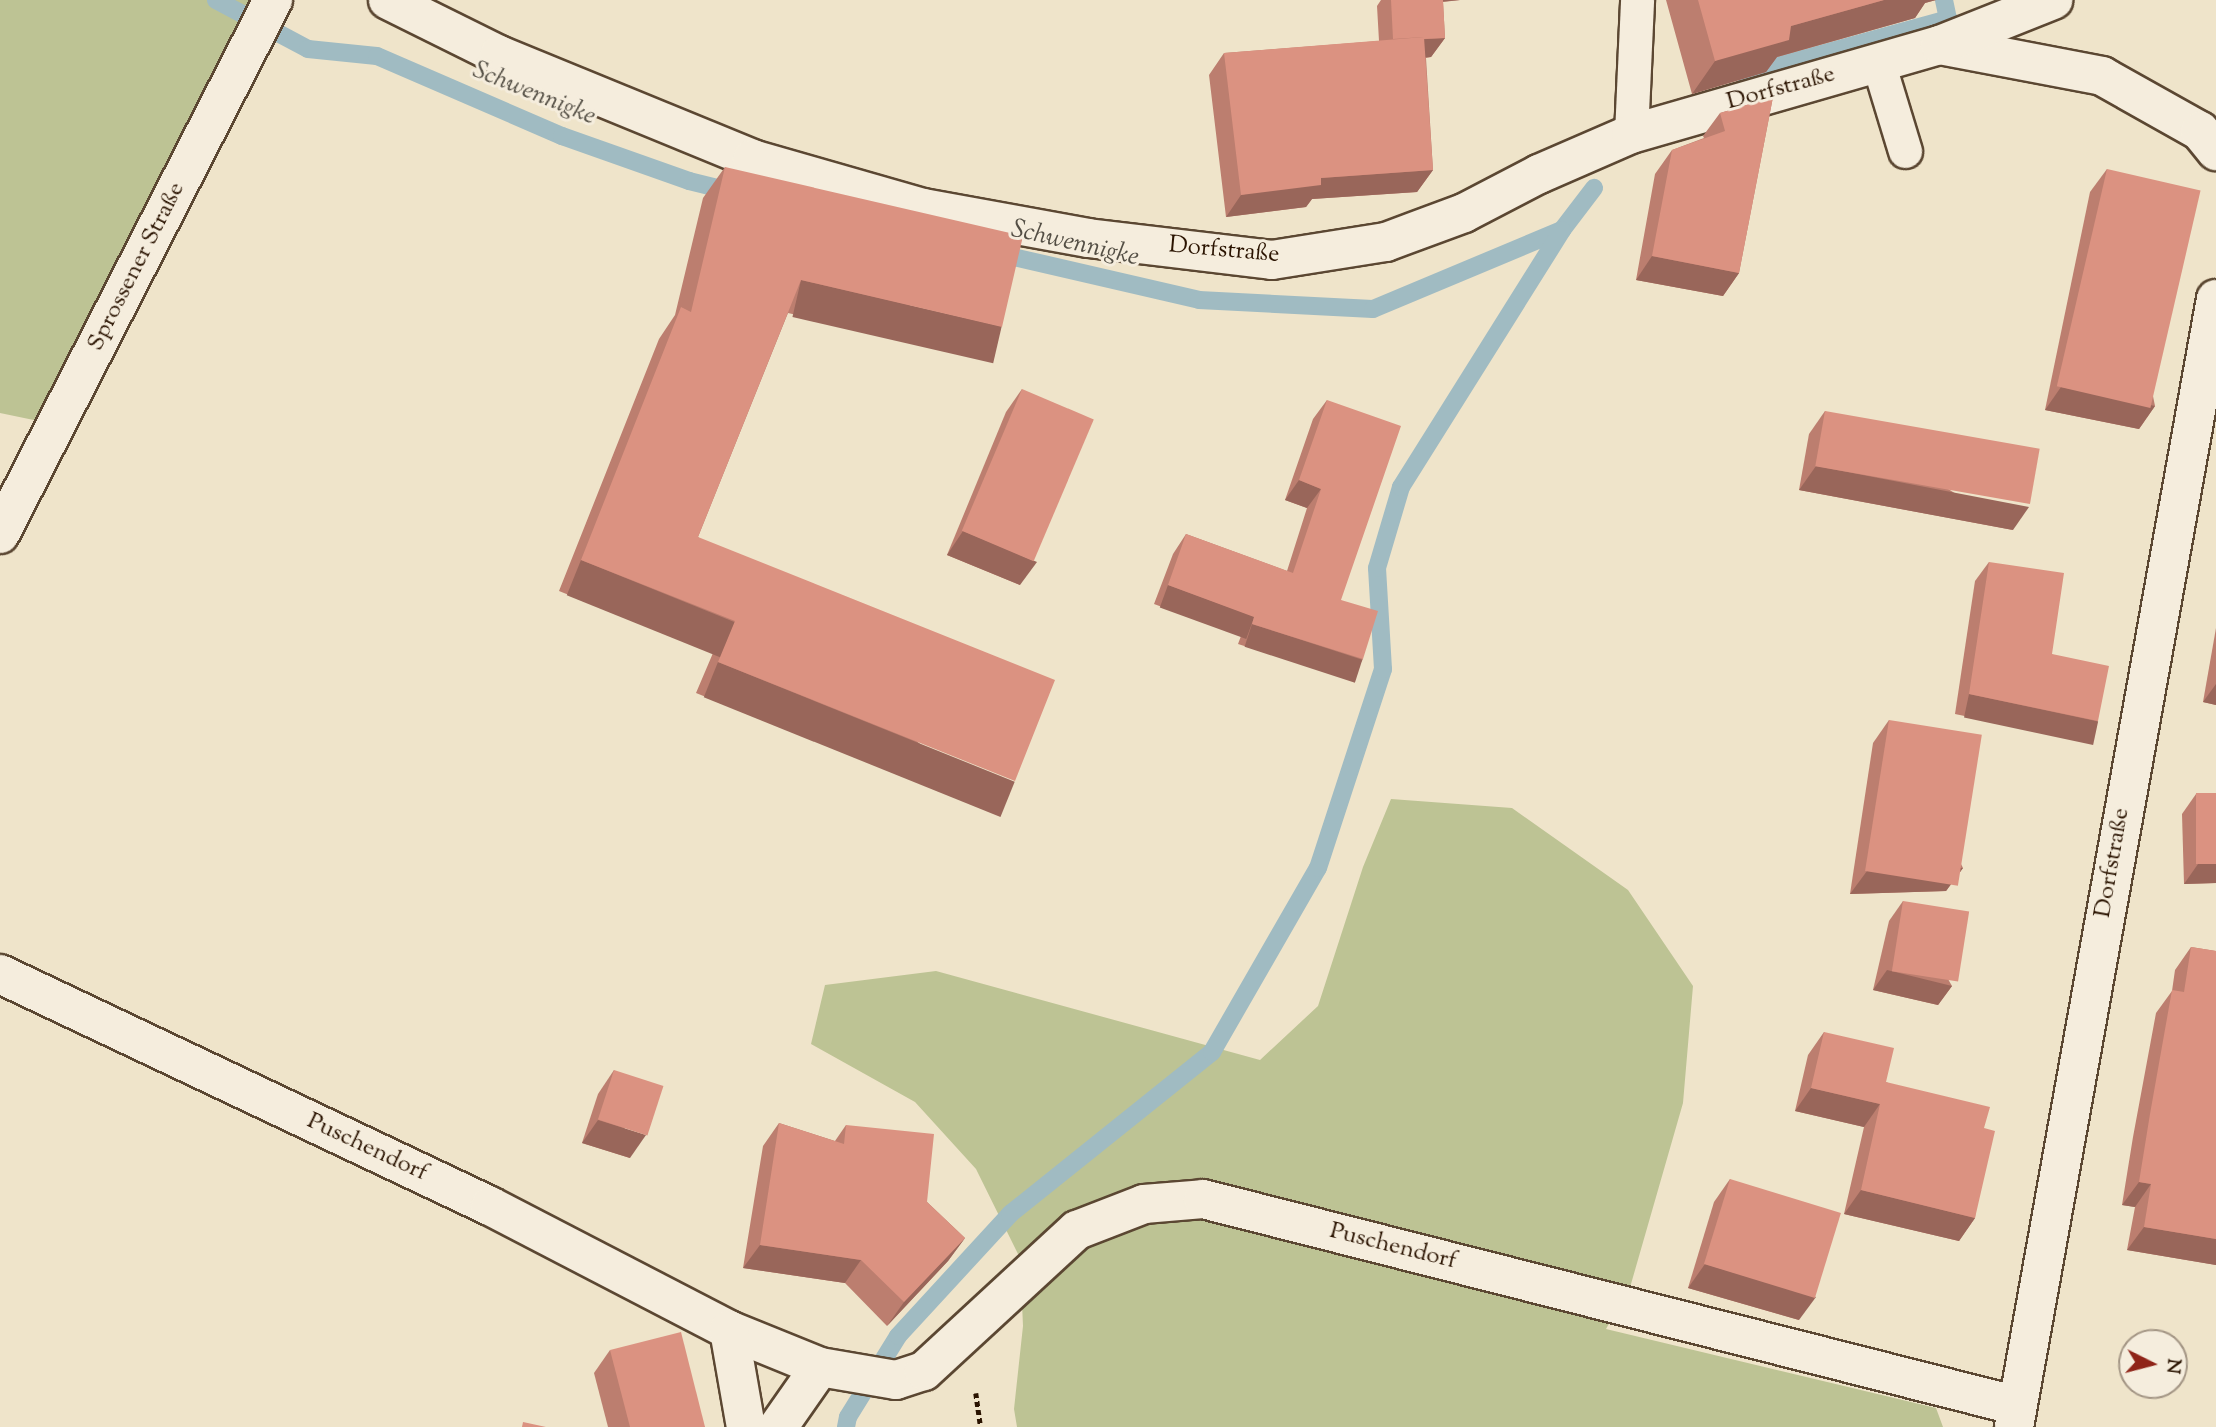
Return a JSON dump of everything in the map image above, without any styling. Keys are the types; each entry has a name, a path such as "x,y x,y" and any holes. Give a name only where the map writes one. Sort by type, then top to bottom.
{"street":[{"name":"Sprossener Straße","path":"0,534 273,0"},
{"name":"Dorfstraße","path":"388,0 499,55 765,162 923,208 1088,238 1272,260 1386,242 1464,213 1539,174 1632,134 1940,45 2053,0"},
{"name":"Dorfstraße","path":"1940,45 2102,76 2200,131 2216,151"},
{"name":"Dorfstraße","path":"2014,1416 2216,299"},
{"name":"Puschendorf","path":"0,974 490,1206 729,1330 835,1370 896,1380 924,1371 1077,1230 1144,1203 1203,1199 2014,1416"},
{"path":"729,1330 746,1427"},
{"path":"778,1427 835,1370"}],"lane":[{"path":"1632,134 1637,0"},
{"path":"1878,62 1905,152"}],"green space":[{"path":"0,0 270,0 53,424 0,413"},
{"path":"1391,799 1512,808 1628,890 1693,986 1683,1103 1631,1284 1606,1329 1936,1408 1943,1427 1017,1427 1014,1409 1023,1326 1020,1258 976,1169 915,1102 811,1044 825,985 936,971 1260,1060 1318,1006 1363,867"}],"building":[{"path":"1391,0 1443,0 1445,38 1393,39"},
{"path":"1698,0 1884,0 1791,26 1789,40 1715,61"},
{"path":"1424,37 1433,170 1321,178 1321,185 1241,195 1224,53"},
{"path":"1773,97 1739,273 1652,256 1672,150 1725,131 1720,113"},
{"path":"725,167 1023,236 1002,327 801,280 698,537 1055,680 1015,781 718,662 735,621 581,560 681,307 691,312"},
{"path":"2107,169 2201,191 2150,408 2057,386"},
{"path":"1022,389 1094,419 1034,561 962,531"},
{"path":"1327,400 1401,426 1341,600 1378,611 1363,659 1252,624 1254,617 1168,585 1186,534 1293,573 1321,489 1299,480"},
{"path":"1825,411 2040,449 2030,504 1815,466"},
{"path":"1989,562 2064,573 2052,654 2109,666 2098,721 1969,694"},
{"path":"1889,720 1982,735 1958,886 1865,871"},
{"path":"2196,793 2216,793 2216,864 2196,864"},
{"path":"1903,901 1969,911 1958,982 1892,971"},
{"path":"2191,947 2216,951 2216,1239 2144,1227 2151,1184 2139,1182 2172,990 2184,992"},
{"path":"1824,1032 1894,1048 1886,1082 1990,1107 1984,1128 1995,1131 1975,1218 1861,1190 1880,1104 1811,1088"},
{"path":"614,1070 663,1086 647,1136 598,1119"},
{"path":"779,1123 844,1144 846,1125 934,1134 927,1202 965,1238 904,1302 861,1260 760,1245"},
{"path":"1730,1179 1841,1213 1815,1298 1704,1264"},
{"path":"681,1332 705,1427 630,1427 610,1350"},
{"path":"523,1422 546,1427 522,1427"}],"waterway":[{"name":"Schwennigke","path":"216,0 308,49 377,56 562,136 689,181 734,192"},
{"name":"Schwennigke","path":"1745,75 1948,19 1944,0"},
{"name":"Schwennigke","path":"996,253 1199,300 1373,309 1562,230 1594,188"},
{"path":"846,1427 848,1417 898,1336 1010,1214 1212,1052 1318,868 1383,669 1377,568 1401,487 1562,230"}]}
